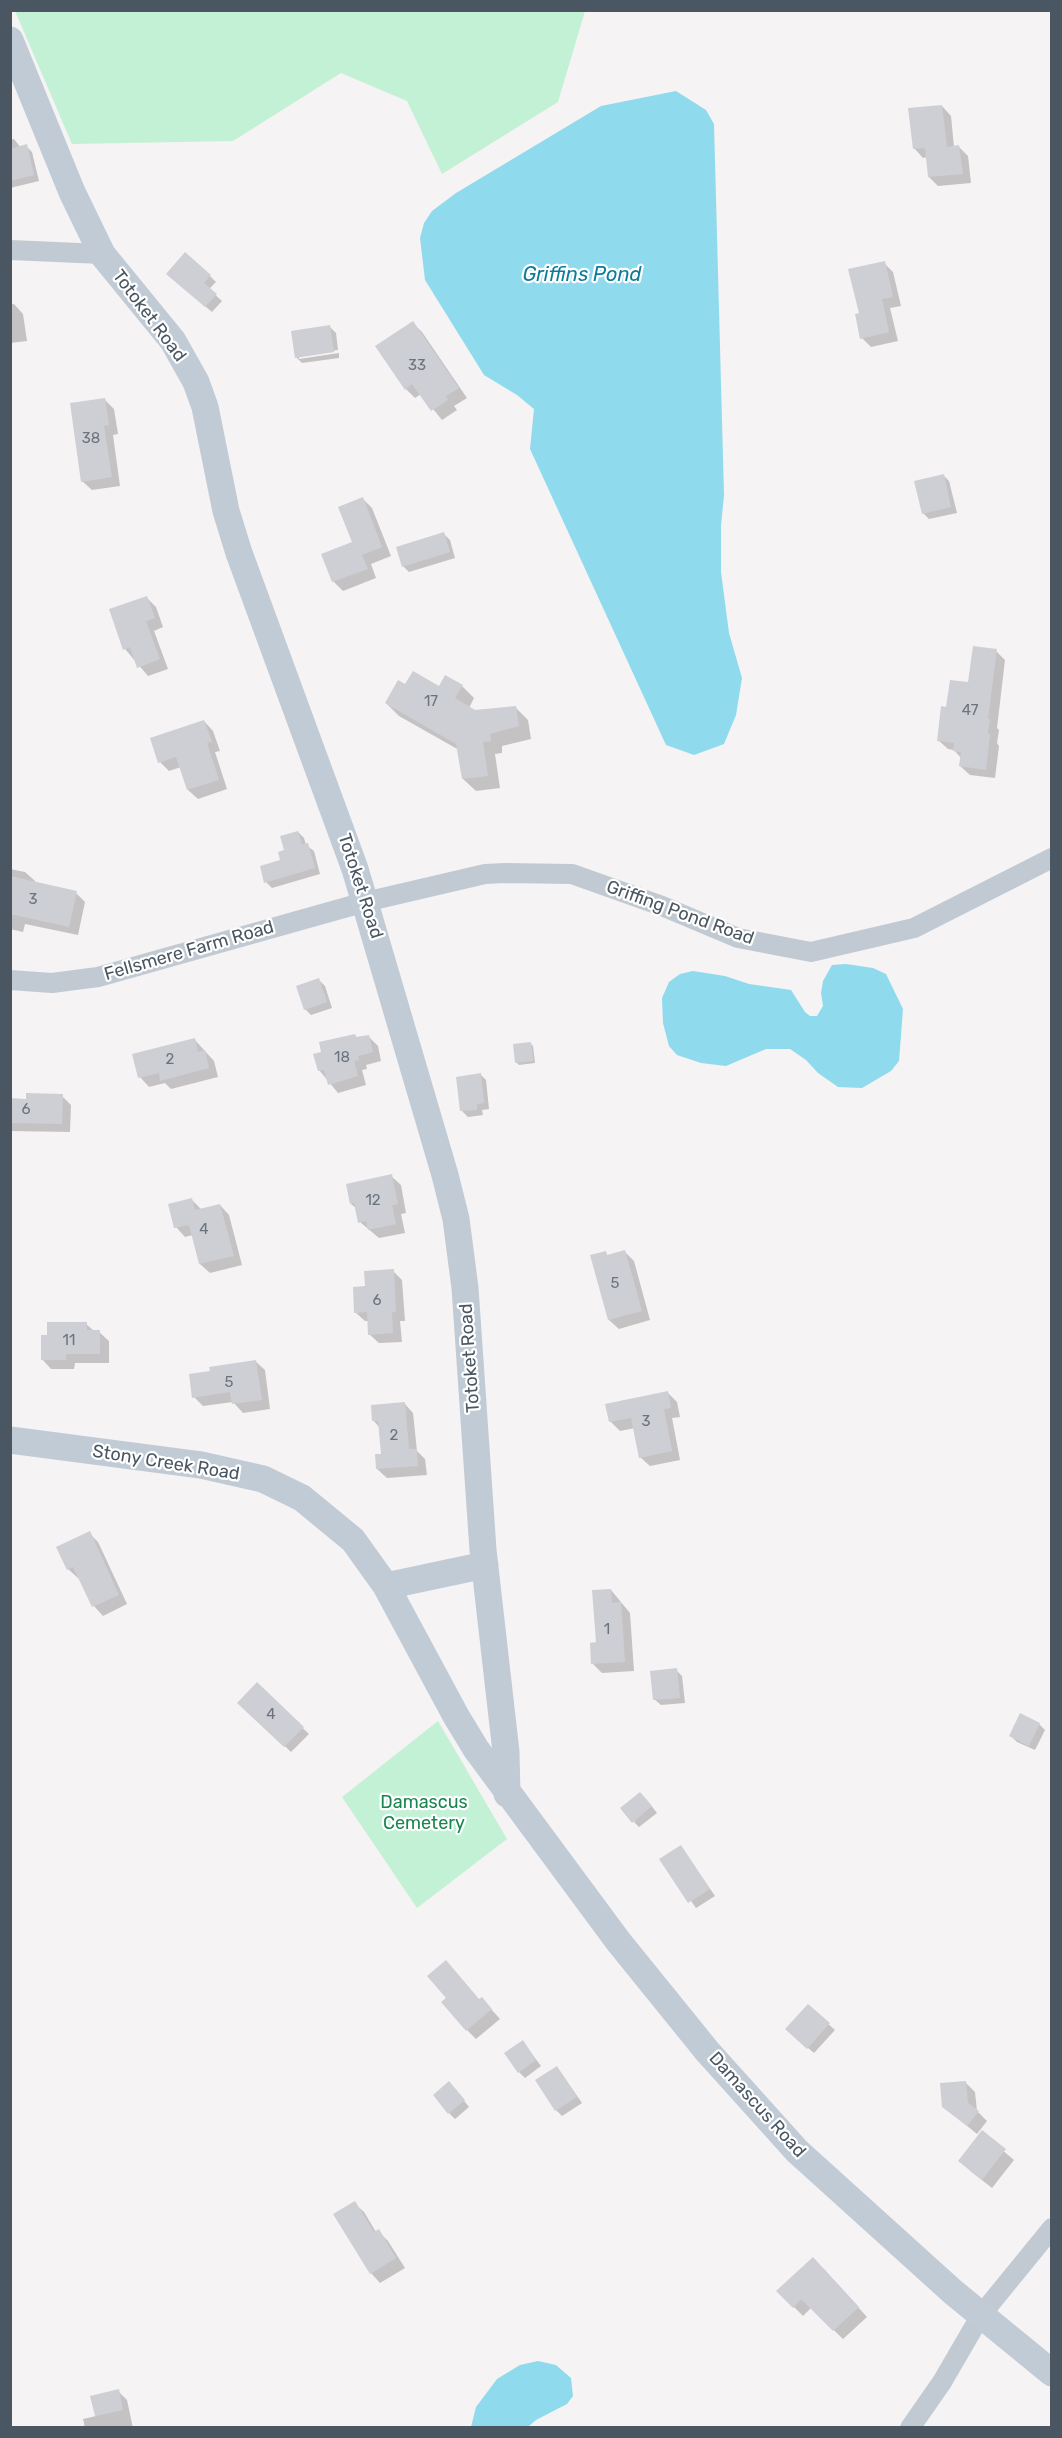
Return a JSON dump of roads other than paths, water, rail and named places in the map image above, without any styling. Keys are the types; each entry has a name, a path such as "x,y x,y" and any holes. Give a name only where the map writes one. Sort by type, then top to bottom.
{"main road":[{"name":"Totoket Road","path":"10,40 72,192 102,254 173,341 196,382 205,407 226,511 239,553 337,816 365,902 439,1154 456,1219 465,1288 485,1565 506,1752 507,1794"},
{"name":"Stony Creek Road","path":"10,1440 201,1465 263,1479 302,1498 353,1540 386,1586 456,1716 507,1794"},
{"path":"386,1586 485,1565"},
{"name":"Damascus Road","path":"507,1794 618,1941 707,2051 797,2151 953,2292 1052,2373"}],"street":[{"path":"10,250 102,254"},
{"name":"Griffing Pond Road","path":"365,902 485,874 572,874 662,906 738,938 811,952 914,928 1052,858"},
{"name":"Fellsmere Farm Road","path":"10,980 52,983 98,977 365,902"},
{"path":"910,2427 942,2382 981,2314 1052,2228"}],"water":[{"name":"Griffins Pond","path":"676,91 706,110 714,124 724,495 721,572 729,633 742,678 736,715 724,744 694,755 666,745 530,449 534,409 517,395 484,375 425,280 420,238 424,223 432,211 456,193 601,106"},
{"path":"846,964 873,968 886,974 903,1009 899,1061 891,1071 862,1088 838,1087 790,1049 766,1049 726,1066 701,1063 677,1055 669,1046 663,1023 662,998 669,982 680,974 693,971 725,976 749,984 791,990 805,1012 810,1016 817,1016 823,1006 821,993 823,981 832,965"},
{"path":"538,2361 556,2365 571,2378 573,2396 567,2404 536,2420 528,2427 471,2427 476,2407 497,2379 520,2365"}],"park label":[{"name":"Damascus Cemetery","path":"424,1813"}]}
